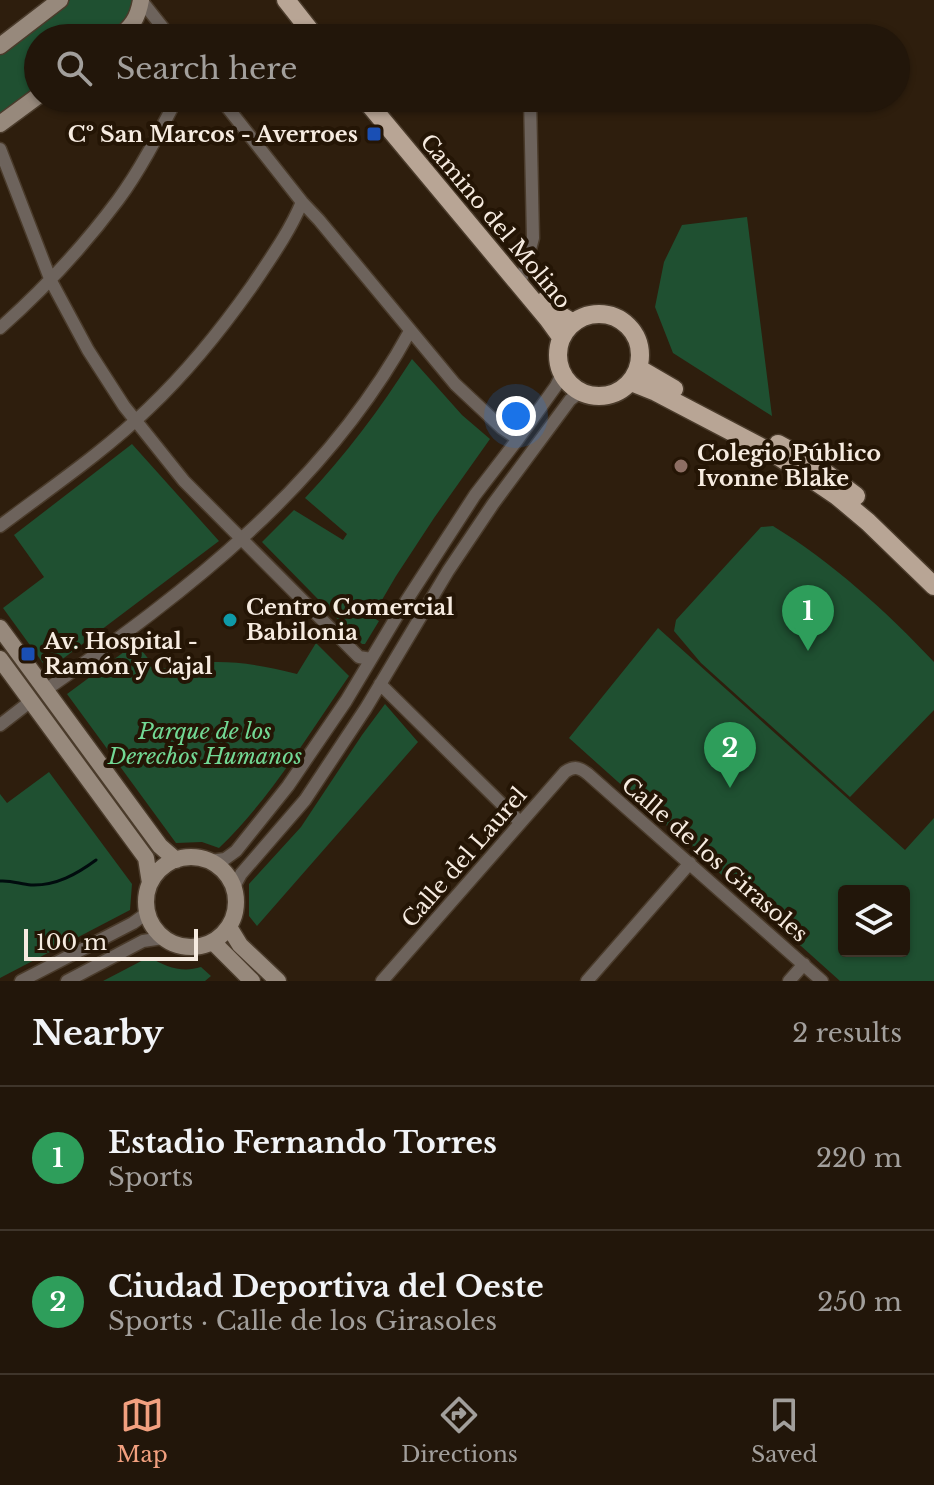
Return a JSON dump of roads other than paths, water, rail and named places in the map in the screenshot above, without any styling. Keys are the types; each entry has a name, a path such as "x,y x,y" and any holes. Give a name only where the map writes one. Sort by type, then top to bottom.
{"main road":[{"path":"29,24 60,0"},
{"path":"132,24 138,17 141,0"},
{"path":"286,0 305,24"},
{"path":"302,0 321,24"},
{"path":"0,46 24,28"},
{"path":"0,124 24,106"},
{"name":"Camino del Molino","path":"376,112 548,319 567,330"},
{"name":"Camino del Molino","path":"389,112 567,330"},
{"path":"607,314 623,321 635,334 640,351 635,375 620,391 607,396 580,392 562,374 558,353 567,330 589,315 607,314"},
{"path":"635,375 659,381 811,462 874,511 934,570"},
{"path":"635,375 656,392 778,456 826,489 868,522 934,586"},
{"path":"0,628 160,846 176,860"},
{"path":"0,659 146,858 150,883 147,913 163,938 190,947 213,942 229,927 237,904 234,887 224,872 210,861 193,857 176,860 161,869 150,883"},
{"path":"229,927 240,945 278,981"},
{"path":"213,942 252,981"}],"street":[{"path":"141,0 160,24"},
{"path":"0,328 51,281 119,198 170,112"},
{"path":"231,112 302,202 455,384 518,439"},
{"name":"Camino del Molino","path":"523,275 533,238 530,112"},
{"path":"0,149 51,281 88,350 135,421 184,481 359,657 371,659"},
{"path":"0,526 135,421 205,349 276,251 302,202"},
{"path":"47,689 105,649 243,539 306,476 349,423 380,381 410,331"},
{"path":"210,861 225,859 236,851 303,765 475,495 562,374"},
{"path":"234,887 241,874 305,800 493,504 570,400 580,392"},
{"path":"380,684 520,822"},
{"path":"0,725 31,701"},
{"name":"Calle del Laurel","path":"382,981 565,772 572,767 581,768"},
{"name":"Calle de los Girasoles","path":"581,768 822,981"},
{"path":"587,981 690,863"},
{"path":"21,981 147,913"},
{"path":"67,981 143,941 163,938"},
{"path":"789,981 804,964"}],"waterway":[{"path":"0,881 31,885 49,883 74,874 96,860"}],"place":[{"name":"Cº San Marcos - Averroes","path":"374,134"},
{"name":"Colegio Público Ivonne Blake","path":"681,466"},
{"name":"Centro Comercial Babilonia","path":"230,620"},
{"name":"Estadio Fernando Torres","path":"808,651"},
{"name":"Av. Hospital - Ramón y Cajal","path":"28,654"},
{"name":"Ciudad Deportiva del Oeste","path":"730,788"}],"park label":[{"name":"Parque de los Derechos Humanos","path":"205,744"}]}
